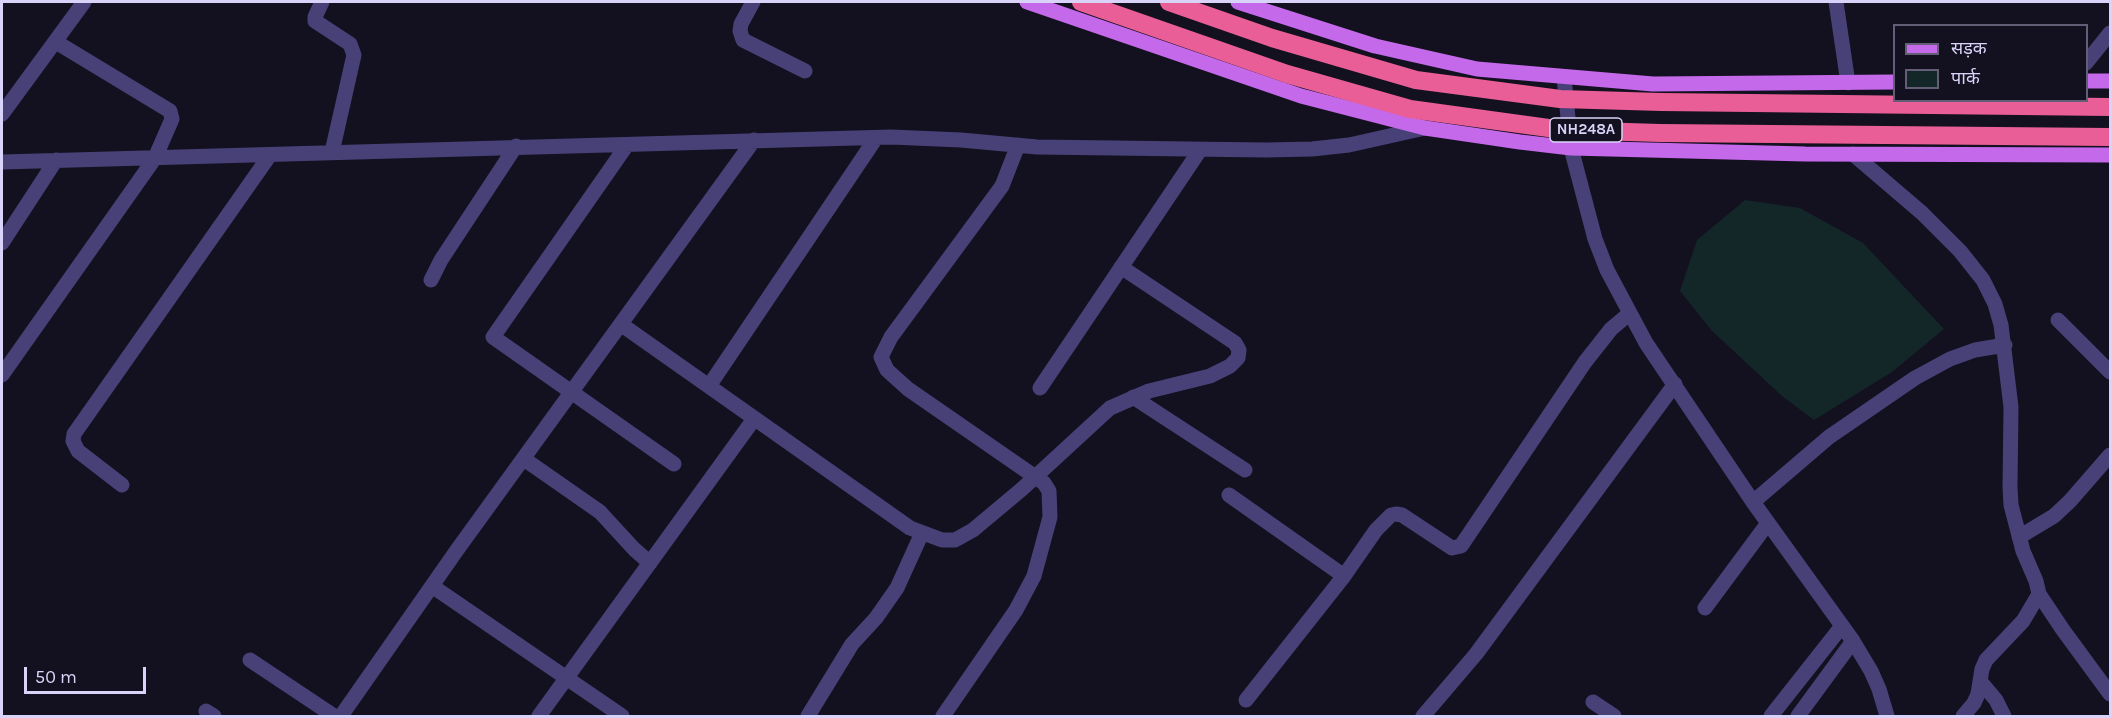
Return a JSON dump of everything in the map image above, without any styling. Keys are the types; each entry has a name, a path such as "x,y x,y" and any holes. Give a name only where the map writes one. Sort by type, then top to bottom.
{"highway":[{"name":"NH248A","path":"1081,2 1287,74 1410,109 1563,130 2110,137"},
{"name":"NH248A","path":"1169,2 1272,38 1416,80 1560,99 2110,107"}],"main road":[{"path":"1027,2 1301,96 1425,128 1571,148 1853,154 2110,155"},
{"path":"1238,2 1375,46 1477,69 1653,84 1893,82"},
{"path":"2088,81 2110,81"}],"street":[{"path":"2,114 84,2"},
{"path":"322,2 315,17 316,23 350,44 354,55 332,152"},
{"path":"753,2 741,24 740,31 743,40 805,71"},
{"path":"1836,2 1848,83"},
{"path":"2088,60 2110,33"},
{"path":"2,375 155,158 172,119 170,111 56,42"},
{"path":"1564,76 1571,148 1600,253 1630,313 1646,343 1753,502 1853,641 1875,680 1887,717"},
{"path":"2,162 516,146 627,146 754,140 876,138 961,140 1037,147 1200,150 1312,149 1349,145 1425,128"},
{"path":"709,386 876,138"},
{"path":"341,717 432,586 754,140"},
{"path":"943,717 1016,610 1034,576 1050,517 1051,502 1049,491 1044,483 908,389 887,370 881,357 891,337 1002,186 1018,145"},
{"path":"431,280 441,260 516,146"},
{"path":"627,146 493,337 674,464"},
{"path":"1040,388 1200,150"},
{"path":"1853,154 1922,213 1960,252 1983,280 1995,304 2005,345 2011,407 2011,505 2019,537 2039,594 2110,694"},
{"path":"122,485 78,451 73,441 74,434 270,155"},
{"path":"2,243 56,160"},
{"path":"622,325 888,513 922,533 942,540 955,540 973,530 1110,408 1133,397 1210,375 1230,366 1238,358 1239,350 1235,343 1121,267"},
{"path":"1246,700 1344,576 1384,520 1396,514 1446,546 1452,548 1461,546 1585,362 1611,329 1630,313"},
{"path":"2058,320 2110,372"},
{"path":"1753,502 1829,437 1915,378 1950,359 1975,350 2005,345"},
{"path":"1423,717 1483,645 1675,384"},
{"path":"1133,397 1245,470"},
{"path":"539,717 754,419"},
{"path":"2019,537 2054,516 2110,455"},
{"path":"524,459 600,512 650,563"},
{"path":"1229,495 1344,576"},
{"path":"1705,608 1768,523"},
{"path":"808,717 852,644 876,618 897,588 922,533"},
{"path":"432,586 622,717"},
{"path":"1963,717 1978,694 1982,669 1986,660 2023,621 2039,594"},
{"path":"1772,717 1842,626"},
{"path":"1798,717 1853,641"},
{"path":"250,660 334,717"},
{"path":"1980,681 1996,700 2004,717"},
{"path":"1593,702 1614,717"}],"green space":[{"path":"1745,200 1800,208 1863,243 1944,329 1892,372 1814,420 1782,396 1712,331 1680,291 1697,240"}]}
